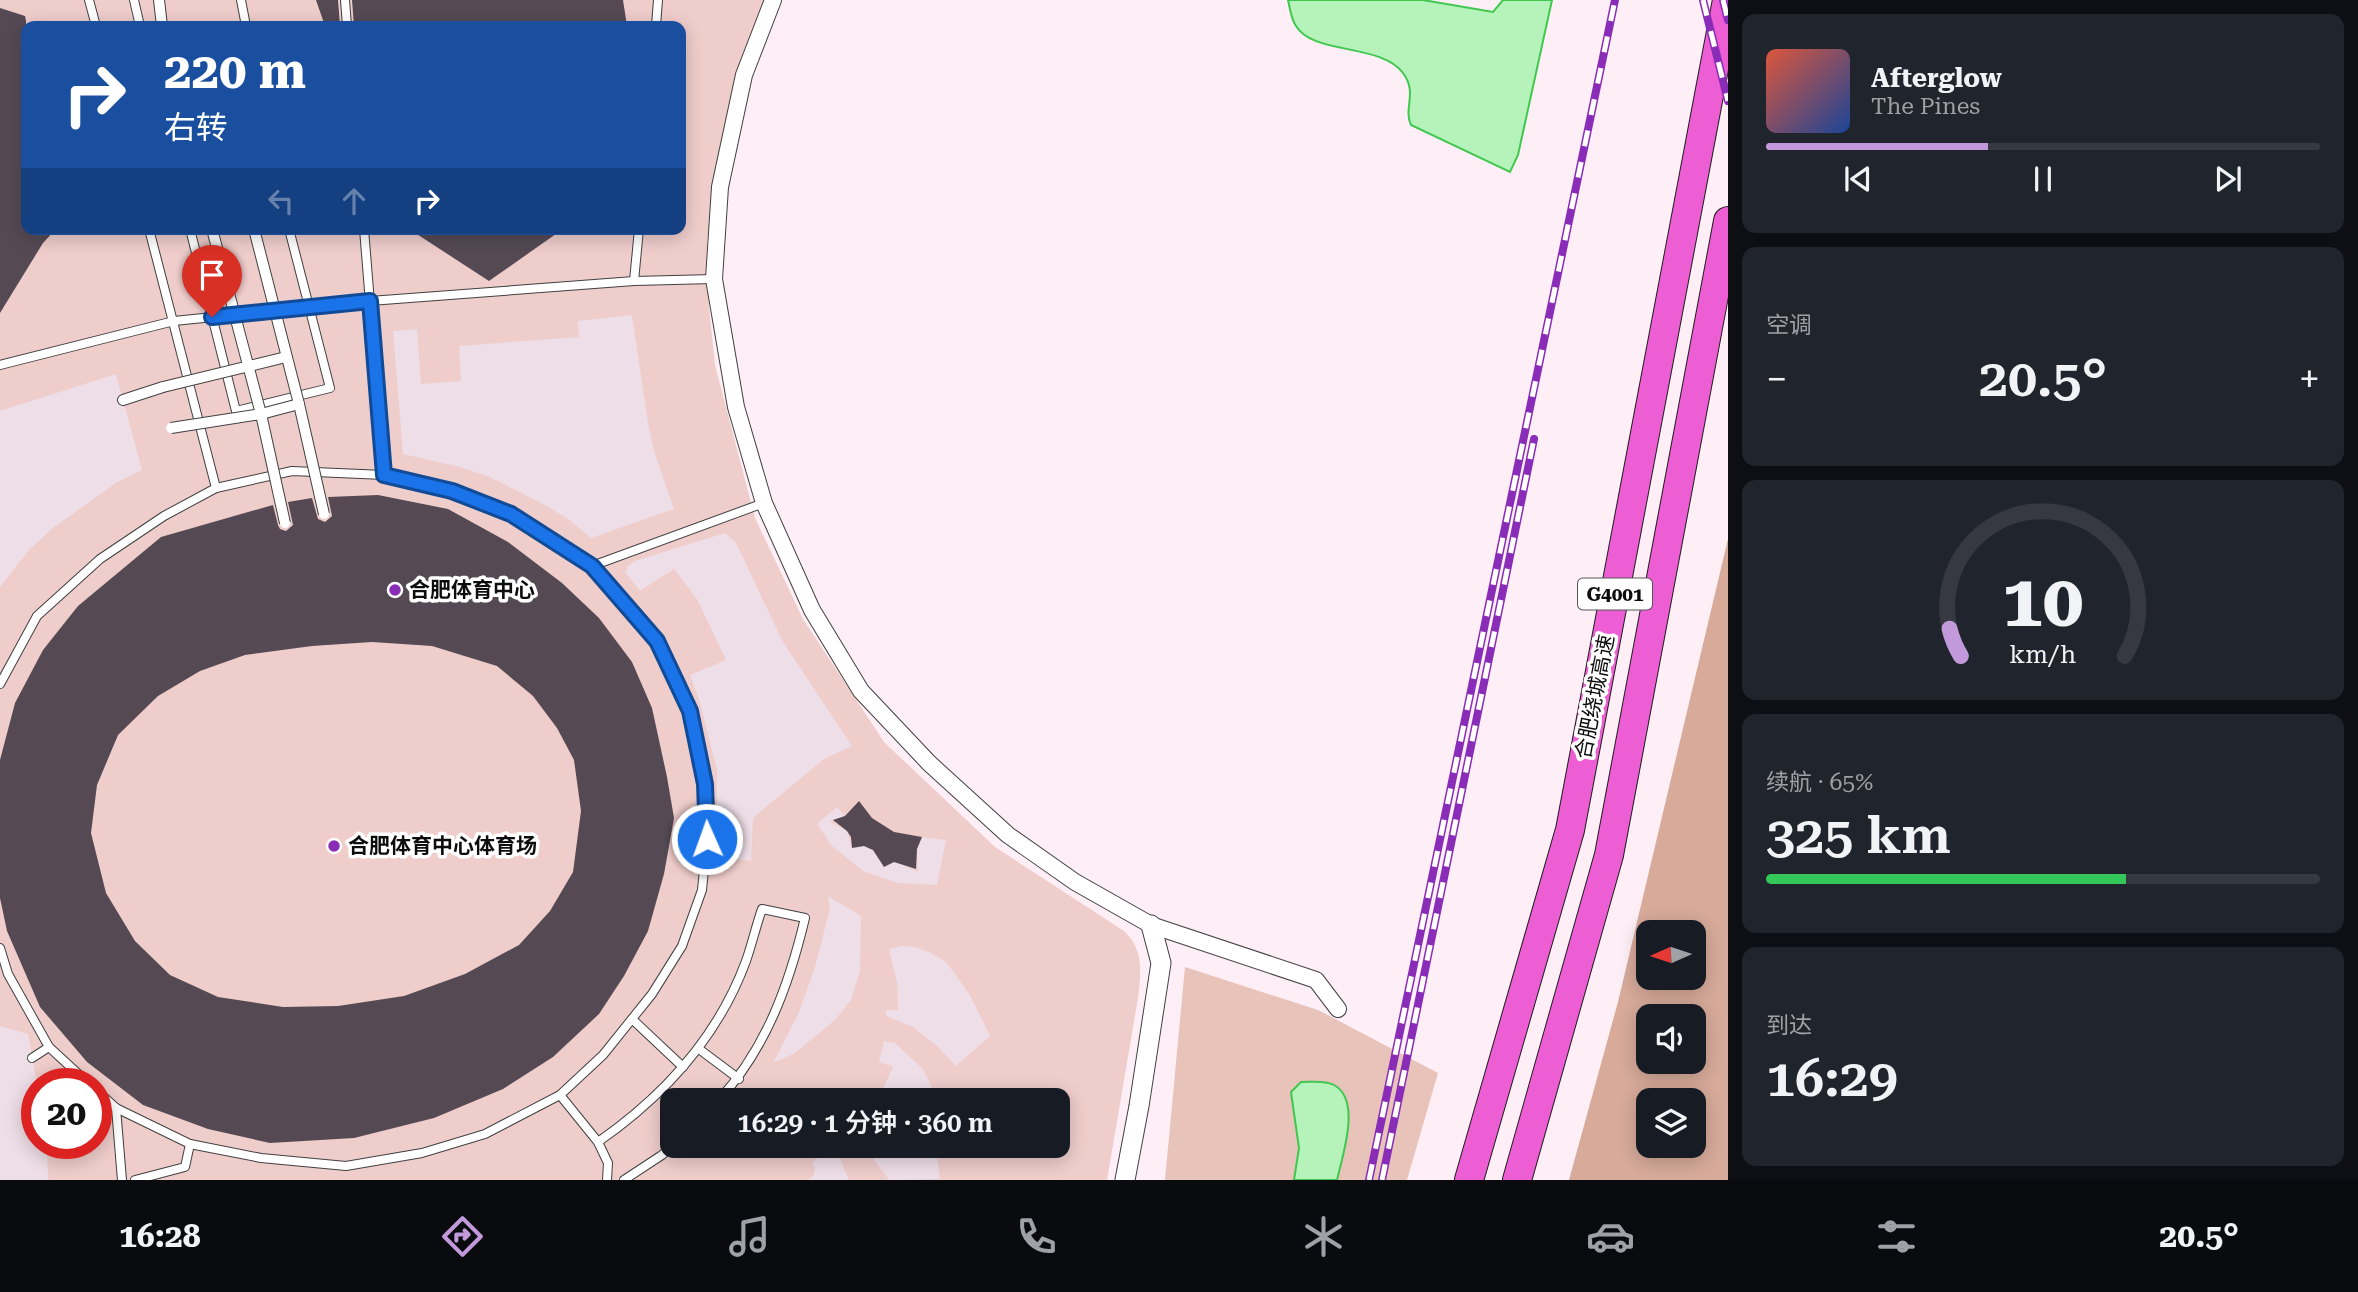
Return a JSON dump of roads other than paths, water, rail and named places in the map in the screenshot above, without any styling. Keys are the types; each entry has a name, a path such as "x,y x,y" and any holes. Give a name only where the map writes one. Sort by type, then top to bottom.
{"highway":[{"name":"合肥绕城高速","path":"1469,1180 1570,830 1727,0"},
{"name":"合肥绕城高速","path":"1517,1180 1609,855 1728,221"}],"street":[{"path":"159,0 161,21"},
{"path":"773,0 744,75 725,162 720,187 714,279 736,407 764,503 812,610 861,691 929,763 1008,835 1075,882 1151,925 1316,980 1338,1009"},
{"path":"214,235 261,414 285,523"},
{"path":"256,235 324,514"},
{"path":"123,400 163,387 286,357"},
{"path":"171,428 261,414 299,404"},
{"path":"1125,1180 1161,963 1151,925"}],"lane":[{"path":"89,0 95,21"},
{"path":"134,0 139,21"},
{"path":"241,0 245,21"},
{"path":"345,0 347,21"},
{"path":"656,21 658,0"},
{"path":"151,235 216,488"},
{"path":"192,235 236,411 330,388 291,235"},
{"path":"364,235 384,475"},
{"path":"634,281 638,235"},
{"path":"0,365 174,321 370,301 634,281 714,279"},
{"path":"0,684 37,615 100,559 164,516 216,488 292,471 384,475 452,491 511,514 592,566 657,641 690,711 705,784 707,839 702,890 682,946 652,994 603,1055 560,1095 485,1134 422,1153 346,1166 261,1158 190,1144 112,1104"},
{"path":"592,566 764,503"},
{"path":"598,1142 632,1119 662,1091 699,1049 745,963 762,909 805,918 794,967 770,1027 731,1088"},
{"path":"0,948 8,974 49,1047 72,1068"},
{"path":"632,1019 683,1067"},
{"path":"32,1058 49,1047"},
{"path":"699,1049 739,1079"},
{"path":"560,1095 598,1142 608,1163 607,1180"},
{"path":"116,1108 122,1180"},
{"path":"135,1180 185,1167 190,1144"},
{"path":"624,1180 660,1156"}],"railway":[{"path":"1369,1180 1615,0"},
{"path":"1703,0 1728,101"},
{"path":"1723,0 1728,20"},
{"path":"1382,1180 1534,439"}],"place":[{"name":"合肥体育中心","path":"395,590"},
{"name":"合肥体育中心体育场","path":"334,846"}]}
